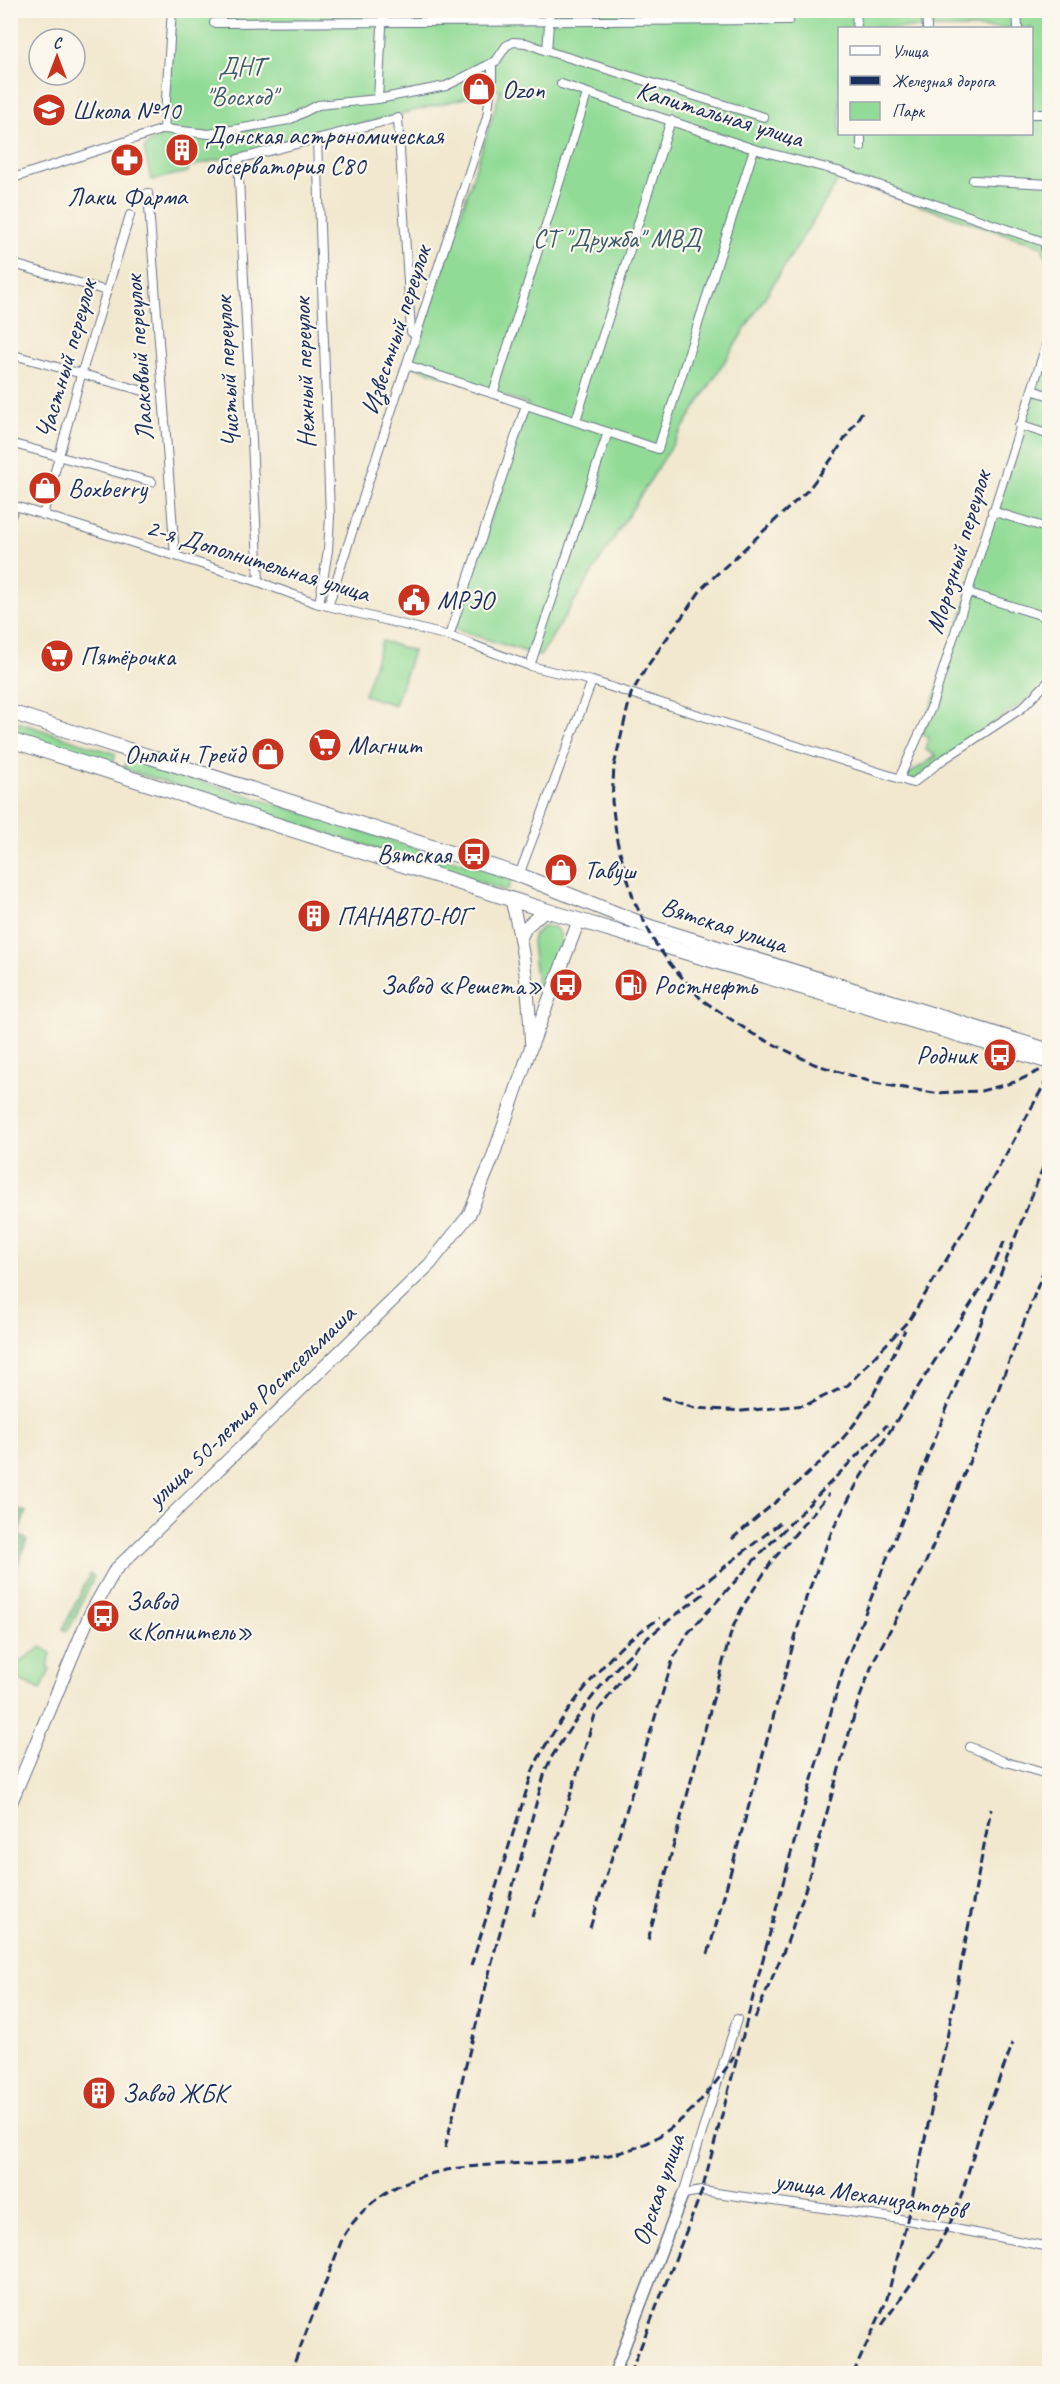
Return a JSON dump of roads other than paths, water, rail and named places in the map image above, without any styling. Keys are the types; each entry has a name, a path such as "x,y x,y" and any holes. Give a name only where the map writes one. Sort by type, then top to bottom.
{"main road":[{"name":"Вятская улица","path":"10,712 519,875 647,926 1050,1051"},
{"name":"Вятская улица","path":"10,740 545,910 1050,1062"},
{"path":"114,772 123,764 121,749"},
{"path":"519,875 511,899 521,937 530,1004 531,1047"},
{"path":"521,937 526,927 567,894"},
{"path":"579,920 586,901"},
{"name":"улица 50-летия Ростсельмаша","path":"10,1805 90,1614 115,1570 430,1264 469,1215 579,920"}],"street":[{"path":"164,129 172,10"},
{"path":"378,99 383,10"},
{"path":"547,51 550,10"},
{"path":"856,10 857,27"},
{"path":"926,10 927,27"},
{"path":"1017,10 1018,27"},
{"path":"214,23 789,20"},
{"path":"10,179 164,129 209,134 289,120 318,105 378,99 446,86 496,61 506,46 513,42 526,43 764,117"},
{"name":"Известный переулок","path":"324,605 407,365 487,117 492,63"},
{"name":"Капитальная улица","path":"561,84 754,149 838,171 1044,242 1050,272"},
{"path":"494,394 587,94"},
{"path":"1033,114 1050,114"},
{"path":"317,139 398,118 411,332 416,336"},
{"path":"576,420 671,120"},
{"path":"861,135 861,147"},
{"name":"Чистый переулок","path":"259,582 238,159 317,139"},
{"name":"Нежный переулок","path":"317,139 330,517 324,605"},
{"path":"407,365 658,449 754,149"},
{"path":"974,180 1050,184"},
{"name":"Ласковый переулок","path":"148,193 175,555"},
{"name":"Частный переулок","path":"43,515 81,375 130,215"},
{"path":"10,263 107,291"},
{"name":"Морозный переулок","path":"898,779 931,708 1050,333"},
{"path":"10,354 147,392"},
{"path":"1032,390 1050,396"},
{"path":"448,636 526,405"},
{"path":"1019,425 1050,435"},
{"path":"530,666 608,432"},
{"path":"10,443 152,482"},
{"name":"2-я Дополнительная улица","path":"10,519 15,506 175,555 324,605 448,636 530,666 592,681 913,783 941,761 1022,708 1050,680"},
{"path":"992,511 1050,529"},
{"path":"966,592 1050,618"},
{"path":"519,875 592,681"},
{"path":"970,1747 1003,1761 1050,1774"},
{"name":"Орская улица","path":"614,2373 683,2194 737,2019"},
{"name":"улица Механизаторов","path":"683,2194 702,2191 899,2219 1050,2247"}],"railway":[{"path":"862,412 808,490 703,587 646,668 631,694 614,766 612,801 617,841 634,901 655,943 702,1000 753,1034 814,1064 875,1083 934,1093 981,1091 1015,1082 1050,1066"},
{"path":"661,1397 695,1408 742,1411 806,1405 848,1385 910,1319 964,1231 1050,1074"},
{"path":"630,2374 702,2191 788,1864 844,1666 1050,1150"},
{"path":"708,1954 806,1598 832,1531 860,1478 990,1274 1005,1240"},
{"path":"755,2018 787,1943 804,1894 857,1705 874,1660 922,1571 981,1435 1050,1254"},
{"path":"732,1539 798,1482 845,1436 871,1398 905,1330"},
{"path":"590,1928 673,1659 688,1633 760,1554 887,1425"},
{"path":"648,1940 732,1629 743,1606 772,1561 829,1494"},
{"path":"688,1596 780,1523"},
{"path":"445,2148 495,1950 545,1772 551,1758 586,1706 615,1669 654,1632 705,1593"},
{"path":"471,1966 533,1770 540,1756 571,1706 608,1661 628,1640 660,1618"},
{"path":"533,1917 595,1715 638,1657"},
{"path":"853,2374 886,2302 907,2220 946,2043 991,1809"},
{"path":"882,2325 948,2228 960,2200 984,2119 1013,2043"},
{"path":"290,2374 343,2237 365,2209 392,2189 421,2177 452,2169 586,2159 640,2146 679,2122 709,2091 734,2057"}],"place":[{"name":"Ozon","path":"479,89"},
{"name":"Школа №10","path":"49,110"},
{"name":"Донская астрономическая обсерватория C80","path":"182,150"},
{"name":"Лаки Фарма","path":"127,160"},
{"name":"Boxberry","path":"45,488"},
{"name":"МРЭО","path":"414,600"},
{"name":"Пятёрочка","path":"57,656"},
{"name":"Магнит","path":"325,745"},
{"name":"Онлайн Трейд","path":"268,754"},
{"name":"Вятская","path":"474,854"},
{"name":"Тавуш","path":"561,870"},
{"name":"ПАНАВТО-ЮГ","path":"314,916"},
{"name":"Завод «Решета»","path":"566,985"},
{"name":"Ростнефть","path":"631,985"},
{"name":"Родник","path":"1000,1055"},
{"name":"Завод «Копнитель»","path":"103,1616"},
{"name":"Завод ЖБК","path":"99,2093"}],"park label":[{"name":"ДНТ \"Восход\"","path":"241,81"},
{"name":"СТ \"Дружба\" МВД","path":"617,238"}]}
